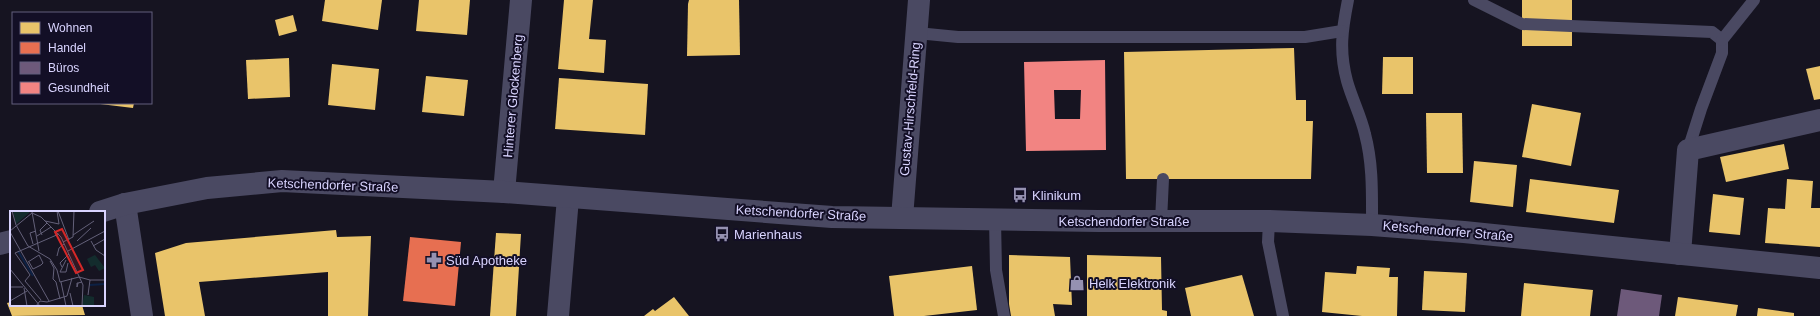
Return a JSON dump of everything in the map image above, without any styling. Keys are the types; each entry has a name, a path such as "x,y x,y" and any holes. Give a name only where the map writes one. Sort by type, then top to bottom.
{"street":[{"name":"Hinterer Glockenberg","path":"504,192 522,0"},
{"name":"Gustav-Hirschfeld-Ring","path":"902,218 919,0"},
{"path":"1680,254 1688,150 1820,120"},
{"name":"Ketschendorfer Straße","path":"103,211 125,204 207,188 282,180 504,192 832,217 1269,221 1372,225 1464,232 1820,268"},
{"path":"558,316 568,198"},
{"path":"125,204 142,316"},
{"path":"0,244 10,241"}],"lane":[{"path":"1348,0 1342,31 1342,55 1347,82 1365,133 1372,174 1372,225"},
{"path":"1474,0 1522,24 1712,32 1722,40"},
{"path":"1688,150 1701,109 1722,53 1722,40 1754,0"},
{"path":"917,33 958,37 1306,37 1342,31"},
{"path":"1161,221 1163,179"},
{"path":"995,219 996,270 1004,316"},
{"path":"1269,221 1268,242 1283,316"}],"building: Wohnen":[{"path":"325,0 382,0 378,30 322,21"},
{"path":"419,0 470,0 467,35 416,31"},
{"path":"564,0 593,0 589,39 606,40 604,73 558,69"},
{"path":"689,0 739,0 740,55 687,56"},
{"path":"1522,0 1572,0 1572,46 1522,46"},
{"path":"293,15 297,31 279,36 275,20"},
{"path":"1294,48 1296,100 1306,100 1306,121 1313,121 1311,179 1126,179 1124,52"},
{"path":"1383,57 1413,57 1413,94 1382,94"},
{"path":"289,58 290,97 248,99 246,60"},
{"path":"332,64 379,69 375,110 328,105"},
{"path":"1820,66 1820,99 1814,100 1806,69"},
{"path":"426,76 468,80 464,116 422,112"},
{"path":"559,78 648,84 645,135 555,129"},
{"path":"100,104 134,104 133,108"},
{"path":"1532,104 1581,113 1571,166 1522,157"},
{"path":"1426,113 1462,113 1463,173 1427,173"},
{"path":"1784,144 1789,169 1726,182 1720,157"},
{"path":"1474,161 1517,165 1513,207 1470,202"},
{"path":"1530,179 1619,190 1614,223 1526,212"},
{"path":"1787,179 1813,181 1811,208 1820,208 1820,247 1765,243 1768,208 1785,209"},
{"path":"1713,194 1744,198 1740,235 1709,232"},
{"path":"336,230 337,237 371,236 368,316 328,316 328,272 199,282 205,316 165,316 155,253 186,243"},
{"path":"496,233 521,234 516,316 490,316"},
{"path":"1009,255 1070,257 1072,305 1053,304 1055,316 1011,316 1009,304"},
{"path":"1087,255 1161,257 1162,310 1167,311 1167,316 1087,316"},
{"path":"972,266 977,310 924,316 894,316 889,276"},
{"path":"1357,266 1390,268 1389,277 1398,277 1397,316 1362,316 1322,312 1325,272 1356,274"},
{"path":"1424,271 1467,273 1465,312 1422,310"},
{"path":"1242,275 1254,316 1191,316 1185,288"},
{"path":"1524,283 1593,290 1590,316 1521,316"},
{"path":"674,297 689,316 644,316 653,309 655,311"},
{"path":"1678,297 1738,305 1736,316 1675,316"},
{"path":"10,302 10,306 82,306 85,315 12,316 7,303"},
{"path":"1758,308 1794,313 1794,316 1757,316"}],"building: Handel":[{"path":"410,237 461,242 455,306 403,301"}],"building: Büros":[{"path":"1621,289 1662,295 1659,316 1617,316"}],"building: Gesundheit":[{"path":"1105,60 1106,150 1026,151 1024,62","holes":["1054,90 1081,90 1080,119 1055,119"]}],"place":[{"name":"Klinikum","path":"1020,195"},
{"name":"Marienhaus","path":"722,234"},
{"name":"Süd Apotheke","path":"434,260"},
{"name":"Helk Elektronik","path":"1077,283"}]}
